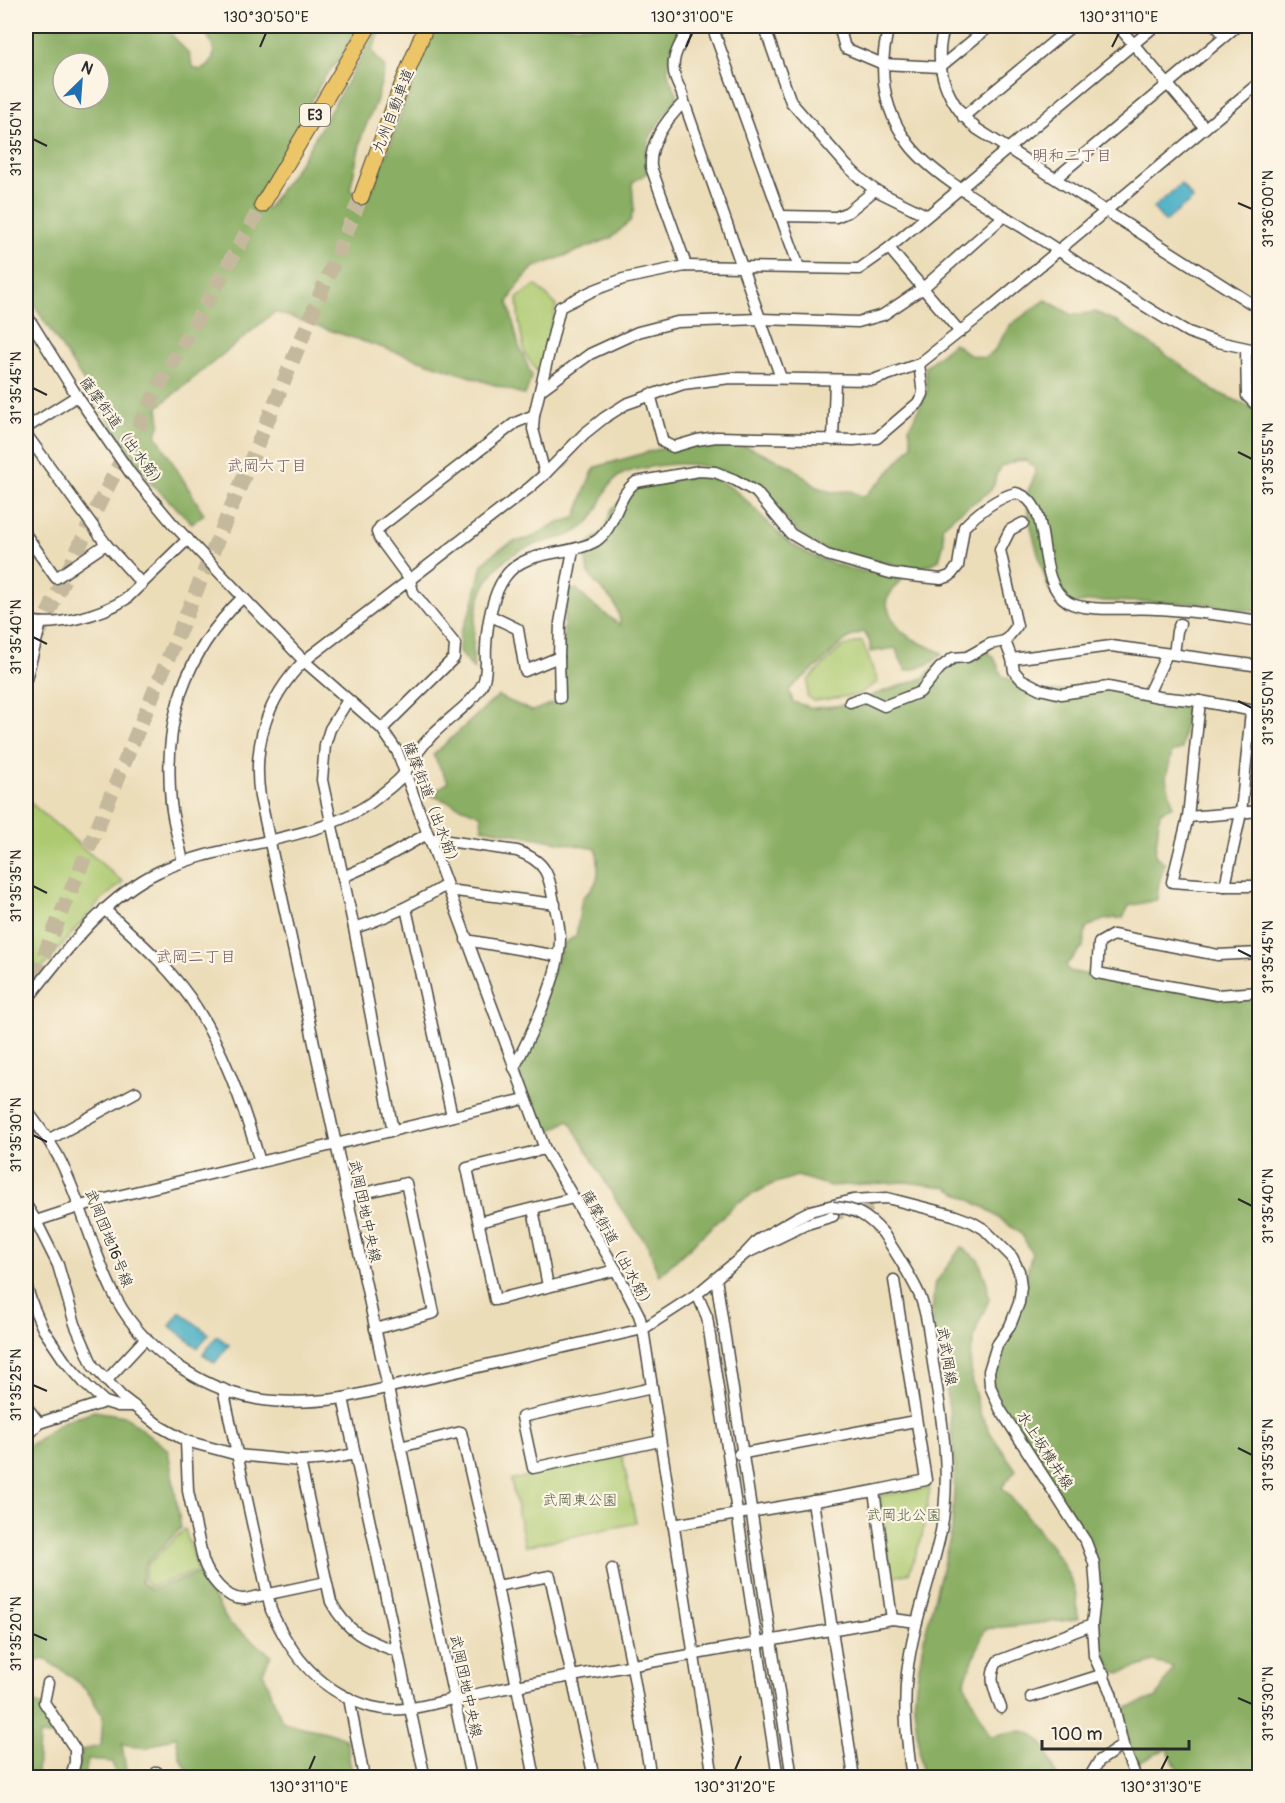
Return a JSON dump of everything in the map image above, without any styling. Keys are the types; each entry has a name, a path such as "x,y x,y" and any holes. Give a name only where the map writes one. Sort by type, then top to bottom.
{"highway":[{"name":"E3","path":"262,206 369,26"},
{"name":"九州自動車道","path":"361,197 426,26"}],"street":[{"path":"690,26 673,59 672,69 781,378"},
{"path":"712,26 799,267"},
{"path":"764,26 791,102 847,166 875,190 926,215"},
{"path":"839,26 844,48 883,64 940,67 990,26"},
{"path":"889,26 883,46 884,91 899,130 909,145 924,159 960,188 1188,332 1214,341 1260,351"},
{"path":"945,26 940,67 944,81 963,117 977,129 1260,309"},
{"path":"963,117 1072,26"},
{"path":"1118,26 1205,128"},
{"path":"545,474 533,429 534,415 542,390 560,307 623,279 685,266 859,269 889,248 1155,26"},
{"path":"1216,26 1225,36"},
{"path":"1056,178 1237,26"},
{"name":"武岡団地中央線","path":"471,1778 258,784 261,738 267,716 286,681 304,661 545,474 584,434 626,404 650,394 705,380 781,378 873,380 920,364 1260,82"},
{"path":"684,102 675,111 654,143 651,167 685,266"},
{"path":"780,216 836,217 848,212 875,190"},
{"path":"542,390 590,354 638,332 677,322 760,319 858,322 883,315 923,288 1004,216"},
{"path":"889,248 960,332"},
{"name":"薩摩街道（出水筋）","path":"26,314 77,396 131,474 188,539 304,661 382,729 397,751 545,1149 616,1270 644,1329 713,1778"},
{"path":"1246,349 1247,396 1255,404 1260,404"},
{"path":"650,394 663,442 674,447 716,437 833,440 877,438 919,402 923,393 920,364"},
{"path":"833,440 835,380"},
{"path":"26,428 77,396"},
{"path":"382,729 454,658 455,644 413,592 410,580 377,532 380,527 516,423 534,415"},
{"path":"26,434 106,544 142,584"},
{"path":"26,1001 104,909 157,872 183,862 270,841 331,823 372,802 405,773 414,756 483,683 491,616 501,584 510,571 530,559 573,550 599,539 628,488 636,482 699,471 715,472 756,492 791,534 827,555 891,573 941,579 950,576 958,566 964,527 980,513 1008,495 1016,493 1030,501 1035,510 1043,532 1050,580 1059,596 1069,603 1087,608 1155,609 1260,621"},
{"path":"850,702 865,697 884,706 920,692 940,668 953,658 967,657 990,644 1005,641 1017,626 1000,550 1010,530 1023,523"},
{"path":"26,535 56,578 106,544"},
{"path":"26,620 41,623 58,622 109,608 126,599 188,539"},
{"path":"560,698 560,623 573,550"},
{"path":"183,862 171,805 169,744 173,719 187,677 204,643 215,627 243,597"},
{"path":"491,616 518,629 525,671 559,657"},
{"path":"26,679 41,623"},
{"path":"1148,694 1171,654 1180,624"},
{"path":"1005,641 1014,671 1021,679 1040,689 1061,694 1108,687 1255,712 1241,813 1225,886"},
{"path":"1012,659 1112,646 1260,666"},
{"path":"348,700 330,729 322,763 322,780 354,928 393,1131"},
{"path":"1200,701 1188,817 1172,882 1260,886"},
{"path":"1188,817 1260,811"},
{"path":"343,877 428,836 517,851 537,860 545,868 551,882 559,926 556,972 514,1068"},
{"path":"354,928 406,908 447,887 555,904"},
{"path":"406,908 452,1116"},
{"path":"104,909 154,956 197,1008 235,1085 260,1162"},
{"path":"1260,953 1218,955 1113,935 1099,944 1097,973 1216,995 1260,992"},
{"path":"466,939 558,956"},
{"path":"48,1140 136,1092"},
{"path":"36,1221 80,1206 525,1099"},
{"name":"武岡団地16号線","path":"26,1108 61,1161 112,1291 127,1315 146,1338 183,1369 223,1389 256,1399 280,1401 312,1402 343,1398 644,1329"},
{"path":"545,1149 467,1168 495,1300 616,1270"},
{"path":"347,1197 406,1183 434,1313 375,1329"},
{"path":"479,1222 573,1198"},
{"path":"833,1211 853,1200 887,1198 907,1202"},
{"path":"872,1207 907,1202"},
{"name":"水上坂横井線","path":"907,1202 953,1215 984,1229 1012,1257 1019,1271 1021,1287 1019,1303 1010,1326 997,1345 992,1358 989,1371 990,1386 1000,1410 1086,1542 1094,1563 1096,1589 1092,1625 1094,1656 1111,1693 1123,1745 1136,1778"},
{"path":"26,1205 58,1264 81,1340 93,1366 106,1381 161,1427 186,1441 238,1455 300,1461 356,1454"},
{"path":"532,1209 548,1286"},
{"name":"武武岡線","path":"644,1329 698,1294 758,1240 810,1211 855,1210 872,1220 883,1233 920,1296 926,1315 942,1417 946,1466 946,1490 940,1531 918,1616 907,1672 905,1707 912,1778"},
{"path":"716,1278 792,1778"},
{"path":"673,1524 874,1491 926,1480 894,1280"},
{"path":"26,1285 29,1306 64,1360 105,1402 118,1406 134,1406"},
{"path":"698,1294 707,1317 778,1778"},
{"path":"106,1381 146,1338"},
{"path":"652,1388 522,1417 533,1468 660,1441"},
{"path":"223,1389 271,1610 291,1650 316,1677 349,1698 373,1707 410,1709 516,1686 918,1616"},
{"path":"343,1398 425,1778"},
{"path":"26,1438 39,1423 105,1402"},
{"path":"26,1406 39,1423"},
{"path":"729,1455 915,1420"},
{"path":"400,1447 461,1432 497,1586 536,1778"},
{"path":"186,1441 188,1491 206,1570 228,1595 236,1600 267,1596 326,1582"},
{"path":"300,1461 331,1602 339,1616 358,1635 396,1651"},
{"path":"874,1491 892,1619"},
{"path":"813,1501 854,1778"},
{"path":"612,1569 632,1666 651,1778"},
{"path":"497,1586 550,1576 594,1778"},
{"path":"1001,1708 992,1683 993,1669 998,1661 1092,1625"},
{"path":"1031,1697 1104,1674"},
{"path":"48,1683 44,1702 75,1749 75,1762 70,1778"},
{"path":"349,1698 364,1778"},
{"path":"1089,1778 1099,1761 1123,1745"}],"green space":[{"path":"26,26 164,26 189,54 193,67 200,70 211,62 214,53 205,31 207,26 360,26 342,56 323,79 268,178 256,203 267,209 305,155 379,26 383,26 372,51 385,68 376,102 362,135 350,190 369,197 435,26 685,26 672,51 668,65 670,80 678,97 658,123 649,141 646,151 648,172 632,183 634,209 630,221 611,238 533,268 518,285 508,302 519,346 532,376 525,395 275,312 158,407 160,423 156,435 204,514 192,523 149,481 26,293"},
{"path":"536,285 556,305 540,376 525,354 517,298"},
{"path":"1046,300 1072,315 1096,312 1119,323 1191,372 1214,391 1253,408 1259,408 1259,612 1196,603 1093,601 1075,604 1052,594 1038,554 1027,503 1035,468 1025,460 1002,466 989,492 942,527 944,542 939,560 914,568 827,551 803,536 768,499 750,485 717,469 693,464 675,464 640,469 619,476 612,482 595,514 579,530 567,536 525,548 504,561 484,587 478,602 473,636 474,670 459,652 460,633 472,607 482,564 498,550 513,542 531,538 556,523 575,518 589,479 596,467 655,450 706,440 729,440 792,467 817,487 831,492 851,491 863,497 882,480 912,445 909,428 927,392 925,367 954,343 970,355 984,358 994,351 1010,325"},
{"path":"698,476 716,480 737,492 783,538 806,552 846,567 903,579 886,601 894,622 906,635 942,653 931,663 906,671 895,648 870,652 870,642 864,632 857,634 844,641 789,690 793,702 813,708 844,705 923,678 936,665 979,648 992,656 1002,676 1039,691 1107,690 1187,703 1182,749 1172,752 1166,778 1173,806 1160,812 1155,855 1165,864 1157,900 1129,906 1123,918 1104,920 1086,929 1083,947 1066,965 1069,971 1145,986 1259,995 1259,1777 1181,1777 1167,1748 1131,1767 1115,1712 1157,1697 1173,1667 1154,1662 1119,1673 1112,1670 1094,1628 1093,1554 1005,1421 989,1373 1024,1283 1032,1254 1022,1235 985,1208 946,1187 905,1182 830,1186 797,1176 770,1185 737,1203 659,1276 647,1244 620,1207 569,1120 544,1135 516,1069 563,944 576,936 582,898 593,887 598,876 597,849 482,828 481,815 431,795 448,782 433,755 498,696 532,711 562,700 565,592 577,589 588,601 620,625 619,615 613,601 593,581 588,571 585,546 604,530 612,509 639,485"},
{"path":"862,641 878,682 857,695 815,701 807,697 808,680 842,647"},
{"path":"26,799 123,882 100,901 26,987"},
{"path":"961,1247 978,1259 987,1283 989,1300 977,1327 970,1356 972,1382 980,1413 993,1437 1016,1470 1002,1487 1045,1538 1064,1567 1072,1581 1076,1595 1078,1619 985,1629 964,1683 990,1736 1018,1731 1033,1735 1043,1744 1057,1777 923,1778 922,1775 914,1705 916,1684 924,1638 952,1530 955,1467 949,1408 932,1316 934,1285"},
{"path":"94,1411 125,1416 168,1450 181,1528 145,1564 141,1582 151,1590 200,1573 228,1622 271,1655 263,1672 282,1721 339,1736 346,1740 351,1768 356,1777 192,1777 180,1758 176,1736 146,1748 122,1744 127,1777 116,1777 112,1762 88,1760 85,1775 93,1777 73,1777 81,1759 81,1750 101,1746 103,1715 85,1689 63,1671 44,1659 26,1664 26,1448 64,1421"},
{"name":"武岡東公園","path":"622,1455 636,1523 525,1546 511,1480"},
{"name":"武岡北公園","path":"930,1488 922,1537 909,1573 890,1578 880,1495"},
{"path":"185,1529 198,1571 151,1587 144,1580 147,1565"},
{"path":"26,1700 43,1706 64,1737 39,1735 37,1777 26,1778"}],"water":[{"path":"1181,184 1193,199 1165,222 1153,208"},
{"path":"180,1312 209,1334 198,1348 170,1326"},
{"path":"217,1336 229,1345 215,1363 203,1354"}],"tunnel":[{"path":"26,998 361,197"},
{"path":"38,635 99,504 162,381 262,205"},
{"path":"833,1216 872,1207"}],"district":[{"name":"明和二丁目","path":"1072,155"},
{"name":"武岡六丁目","path":"267,465"},
{"name":"武岡二丁目","path":"196,956"}]}
